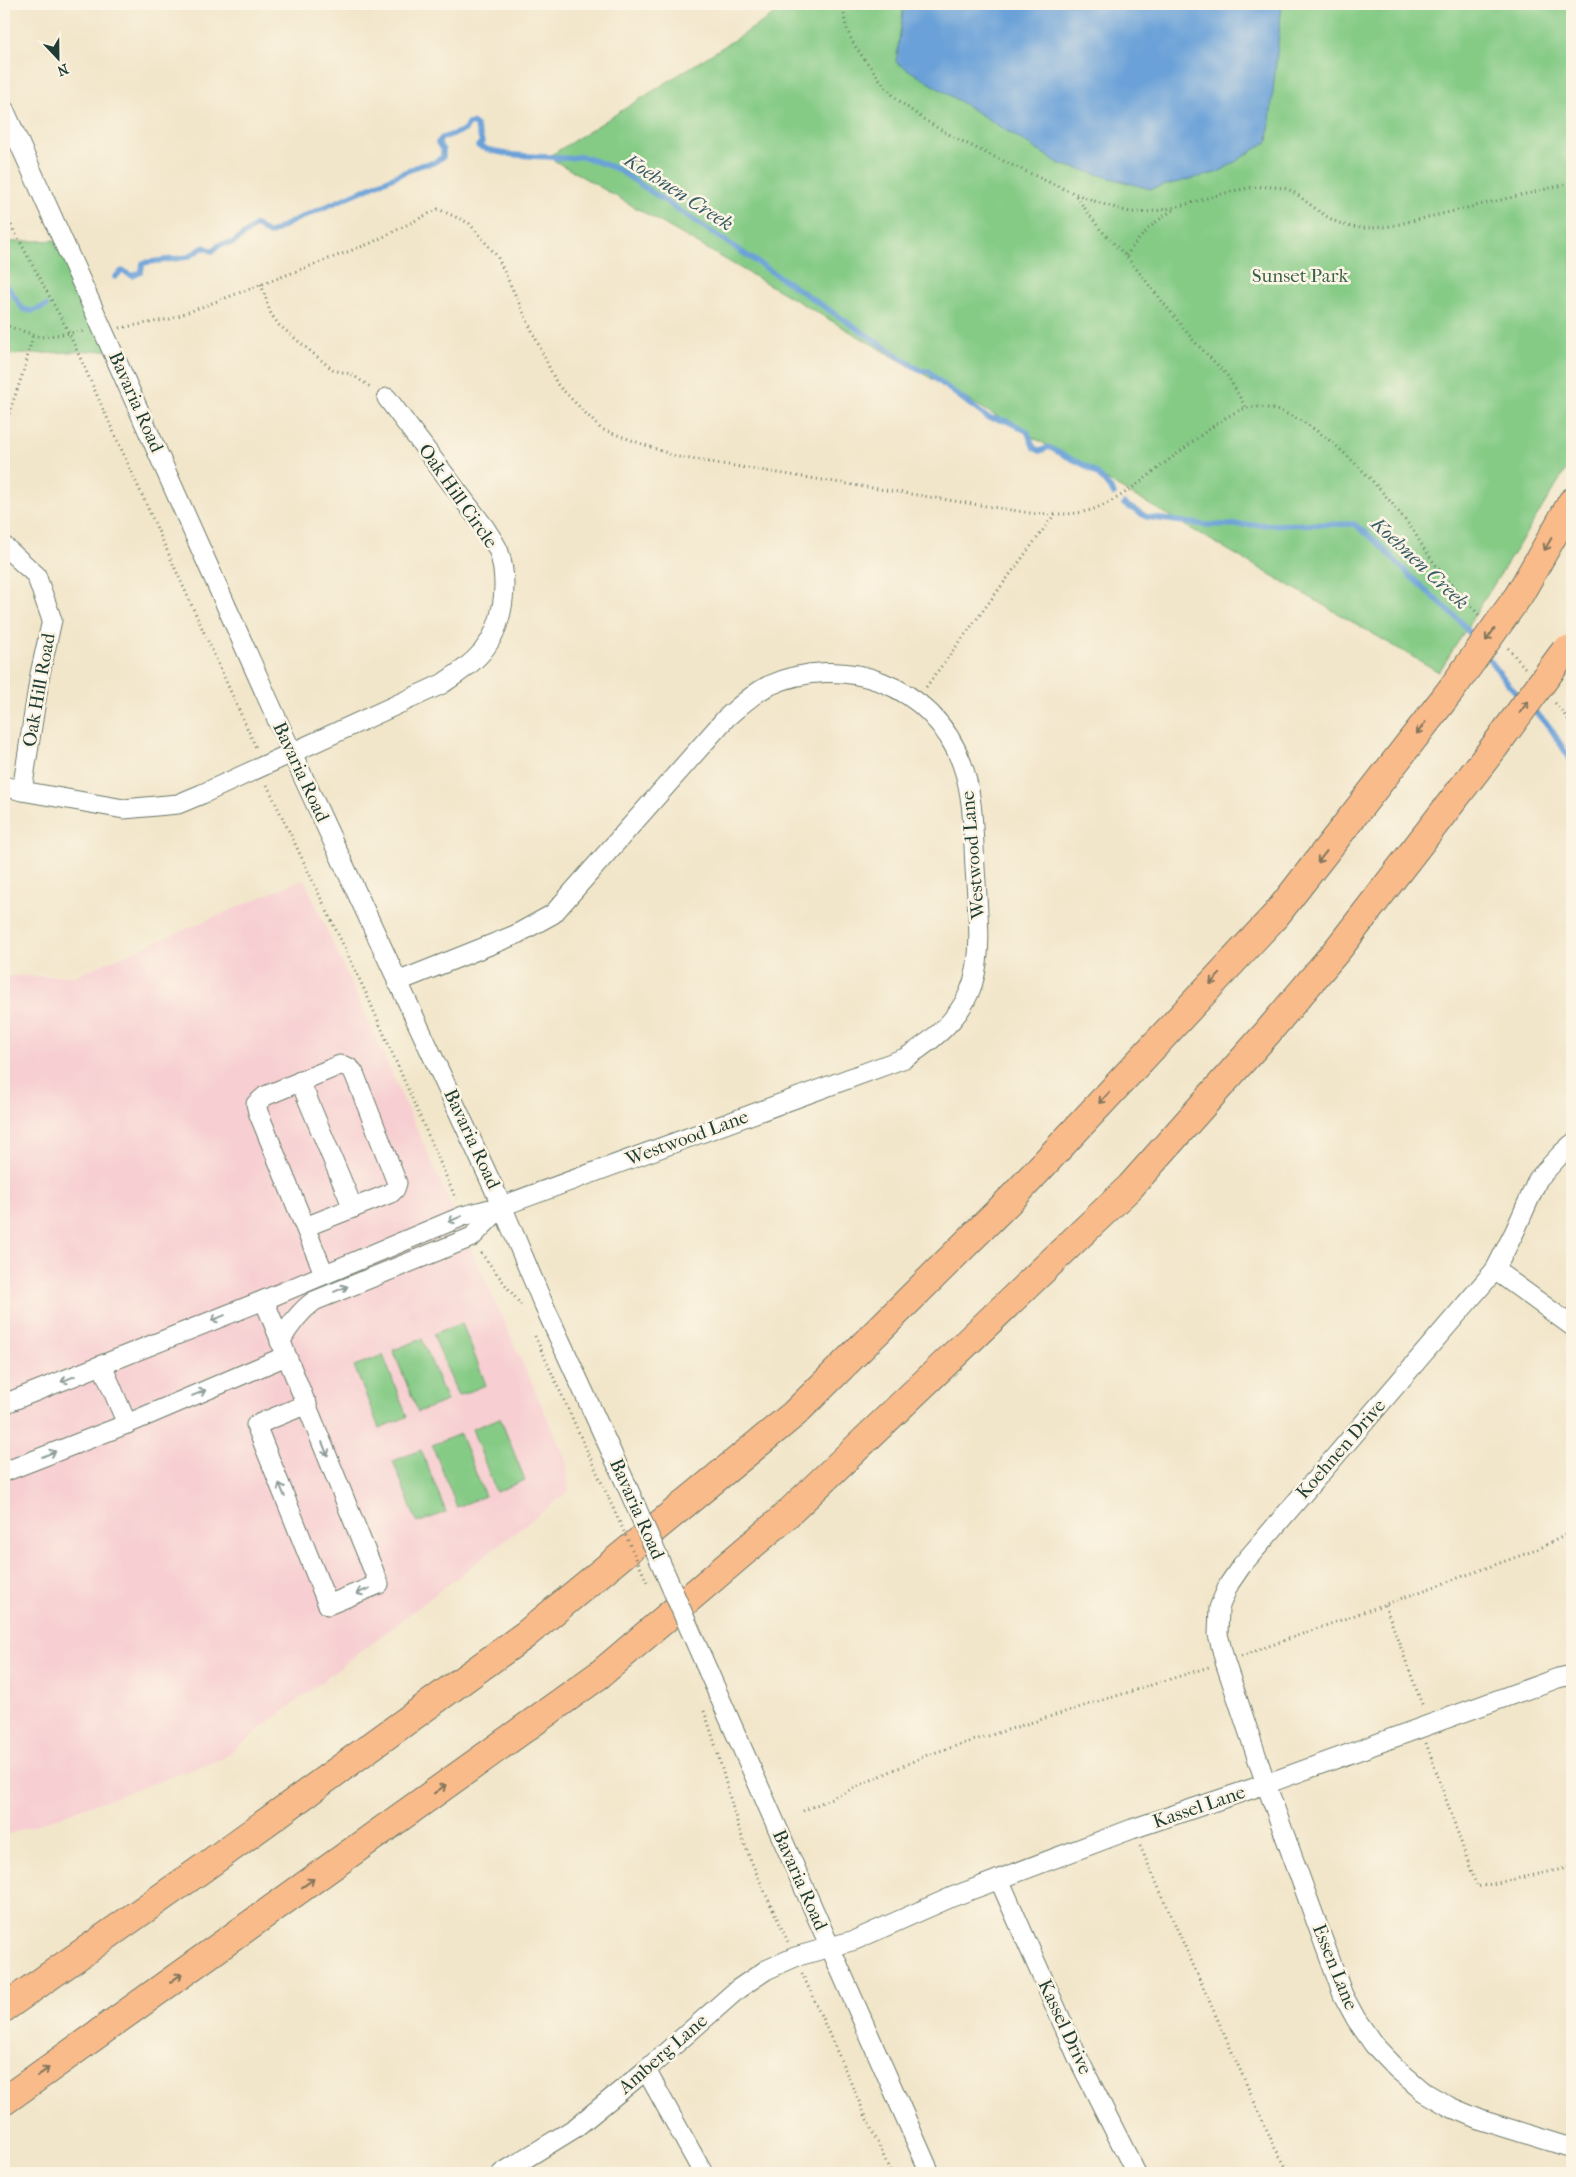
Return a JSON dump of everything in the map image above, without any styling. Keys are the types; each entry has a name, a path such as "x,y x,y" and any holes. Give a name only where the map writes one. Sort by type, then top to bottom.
{"highway":[{"path":"4,2008 199,1871 525,1635 794,1414 1015,1194 1276,915 1451,690 1519,595 1572,502"},
{"path":"4,2101 599,1675 779,1522 1130,1187 1267,1033 1332,956 1495,746 1569,646"}],"street":[{"name":"Bavaria Road","path":"4,109 292,753 502,1206 542,1301 626,1484 930,2173"},
{"name":"Oak Hill Circle","path":"292,753 442,684 463,670 483,651 497,627 503,600 504,574 498,551 485,528 387,398"},
{"name":"Oak Hill Road","path":"4,546 36,575 52,620 40,674 22,791"},
{"name":"Westwood Lane","path":"4,1404 264,1300 305,1281 463,1216 502,1206 905,1058 928,1044 949,1024 964,1005 975,978 980,945 970,793 961,763 947,735 915,702 893,687 871,677 844,673 816,672 789,678 766,687 746,700 726,718 553,914 515,935 397,982"},
{"path":"4,786 22,791 124,809 151,808 186,800 292,753"},
{"path":"305,1227 391,1193 397,1183 354,1072 351,1068 340,1065 265,1096 256,1104 305,1227 324,1273"},
{"path":"300,1081 353,1208"},
{"name":"Koehnen Drive","path":"1266,1784 1225,1662 1218,1634 1219,1608 1229,1584 1242,1565 1494,1270 1515,1231 1538,1180 1572,1144"},
{"path":"4,1472 127,1424 283,1349 292,1323 314,1301 472,1237 502,1206"},
{"path":"1494,1270 1572,1326"},
{"path":"305,1281 314,1301"},
{"path":"264,1300 307,1404 379,1584 328,1605 256,1425 307,1404"},
{"path":"102,1366 127,1424"},
{"name":"Kassel Lane","path":"830,1948 855,1940 952,1897 1132,1829 1266,1784 1558,1678 1572,1675"},
{"name":"Essen Lane","path":"1266,1784 1343,1995 1374,2045 1424,2092 1450,2107 1481,2120 1572,2148"},
{"name":"Kassel Drive","path":"999,1879 1078,2058 1136,2173"},
{"name":"Amberg Lane","path":"502,2173 574,2128 646,2070 738,1990 766,1970 795,1957 830,1948"},
{"path":"646,2070 703,2173"}],"path":[{"path":"844,4 843,15 849,35 861,54 893,95 915,113 947,134 1075,195 1128,212 1151,213 1262,186 1285,188 1328,219 1346,227 1369,229 1392,226 1572,183"},
{"path":"1075,195 1099,228 1126,256 1193,340 1227,375 1246,408"},
{"path":"1126,256 1142,233 1162,216 1178,207"},
{"path":"4,325 41,337 68,332 128,328 170,319 370,242 438,209 469,223 497,256 558,384 601,429 678,457 1036,514 1078,513 1097,508 1126,492 1225,418 1246,408 1270,408 1293,416 1338,447 1394,506 1427,553 1481,618"},
{"path":"4,212 68,332 257,751 266,784 366,994 463,1216"},
{"path":"261,284 271,314 279,325 333,370 351,374 387,398"},
{"path":"4,428 25,367 33,334"},
{"path":"915,702 1056,513"},
{"path":"1507,648 1527,671"},
{"path":"1553,701 1572,724"},
{"path":"472,1237 482,1254 519,1300 523,1309"},
{"path":"532,1327 609,1499"},
{"path":"803,1811 927,1755 1225,1662 1536,1550 1572,1532"},
{"path":"1385,1605 1425,1713 1426,1742 1477,1887 1572,1867"},
{"path":"701,1705 715,1741 738,1825 752,1862 891,2173"},
{"path":"1132,1829 1275,2148 1285,2166 1293,2173"}],"shaded area":[{"path":"304,879 566,1459 569,1491 222,1759 4,1836 4,976 75,976"}],"green space":[{"name":"Sunset Park","path":"791,4 1572,4 1572,460 1439,672 548,157"},
{"path":"63,240 113,350 4,355 4,242"},
{"path":"462,1323 486,1385 458,1396 433,1334"},
{"path":"422,1339 447,1401 418,1412 393,1350"},
{"path":"383,1355 407,1417 379,1428 354,1366"},
{"path":"500,1418 525,1480 496,1492 472,1429"},
{"path":"460,1434 485,1496 457,1507 432,1445"},
{"path":"421,1450 446,1512 417,1523 393,1461"}],"water":[{"path":"904,4 1282,4 1268,141 1219,172 1150,189 1060,164 896,62"},
{"path":"1353,4 1410,4 1409,9 1376,9"}],"waterway":[{"name":"Koehnen Creek","path":"115,277 122,271 133,276 141,272 143,263 188,257 204,247 212,251 221,244 233,243 256,225 269,234 293,221 421,165 433,163 443,157 443,150 438,143 442,138 465,130 468,124 473,123 482,142 478,146 489,150 520,155 566,158 583,157 617,169 921,371 929,371 936,379 988,418 1007,421 1027,431 1034,448 1040,451 1049,447 1091,469 1099,475 1114,494"},
{"name":"Koehnen Creek","path":"4,288 8,287 23,309 32,311 46,306"},
{"name":"Koehnen Creek","path":"1124,504 1147,517 1205,525 1354,524 1377,542 1409,575 1460,621 1476,642"},
{"name":"Koehnen Creek","path":"1486,655 1521,698"},
{"name":"Koehnen Creek","path":"1531,708 1549,726 1572,762"}]}
